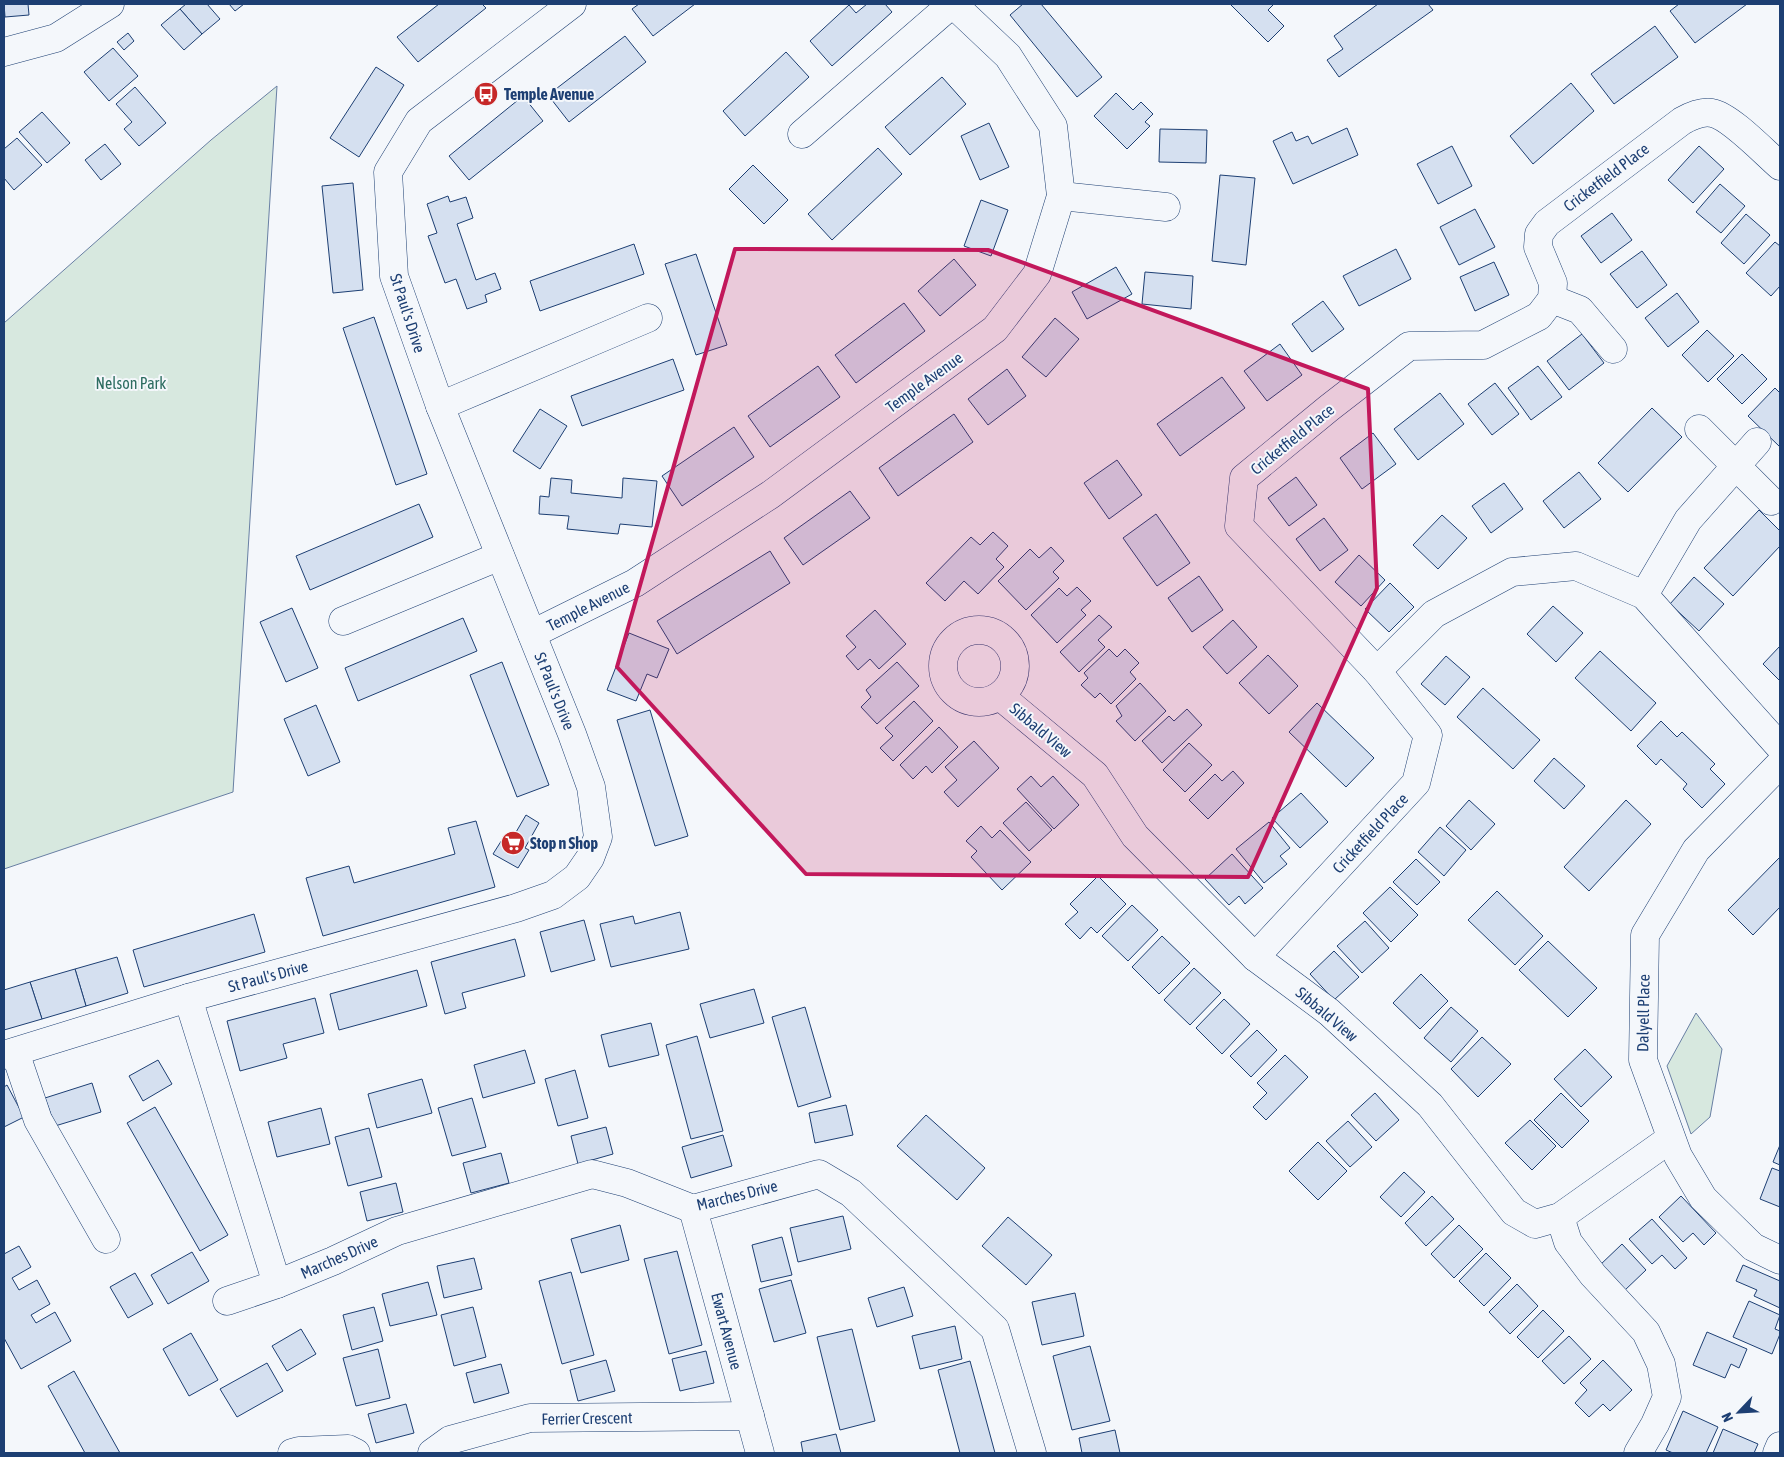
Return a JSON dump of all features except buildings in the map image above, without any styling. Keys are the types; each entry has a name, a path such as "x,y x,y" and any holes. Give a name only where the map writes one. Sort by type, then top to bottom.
{"street":[{"path":"4,52 56,38 110,4"},
{"name":"St Paul's Drive","path":"10,1053 188,998 516,908 553,895 577,877 590,858 598,837 591,787 572,734 440,406 394,276 388,172 419,121 572,4"},
{"path":"802,134 952,4"},
{"name":"Temple Avenue","path":"532,634 635,583 770,495 996,330 1036,274 1061,196 1052,126 1008,56 952,4"},
{"name":"Cricketfield Place","path":"1255,957 1416,783 1428,735 1376,671 1239,526 1244,478 1329,408 1409,346 1483,345 1539,316 1552,299 1553,283 1538,247 1539,234 1547,223 1682,121 1702,113 1719,114 1780,166"},
{"path":"1061,196 1166,207"},
{"path":"1552,299 1580,310 1613,349"},
{"path":"440,406 648,318"},
{"path":"1699,429 1771,501"},
{"path":"1644,595 1688,520 1758,442"},
{"path":"344,621 500,556"},
{"path":"1376,671 1434,614 1512,572 1576,566 1644,595 1780,746"},
{"name":"Sibbald View","path":"1000,696 1095,775 1136,836 1255,957 1329,1012 1430,1105 1514,1212 1535,1224 1560,1217 1670,1139"},
{"name":"Dalyell Place","path":"1780,764 1696,850 1645,935 1643,1060 1670,1139 1703,1198 1753,1247 1780,1260"},
{"path":"188,998 277,1284"},
{"path":"10,1053 38,1120 106,1239"},
{"name":"Marches Drive","path":"227,1301 277,1284 333,1261 397,1231 592,1174 627,1183 693,1208 819,1174 851,1193 995,1328 1032,1453"},
{"name":"Ewart Avenue","path":"693,1208 760,1453"},
{"path":"1560,1217 1568,1242 1594,1275 1646,1332 1661,1364 1667,1397 1655,1424 1638,1453"},
{"name":"Ferrier Crescent","path":"432,1453 450,1440 530,1418 750,1416"},
{"path":"1777,1453 1780,1446"},
{"path":"292,1453 348,1449 356,1453"}],"highlighted area":[{"path":"735,249 988,250 1368,389 1377,588 1248,877 806,874 617,667"}],"green space":[{"name":"Nelson Park","path":"277,86 233,792 4,869 4,323 211,140"},
{"path":"1696,1013 1722,1049 1710,1117 1691,1134 1667,1066"}],"place":[{"name":"Temple Avenue","path":"486,94"},
{"name":"Stop n Shop","path":"513,843"}]}
